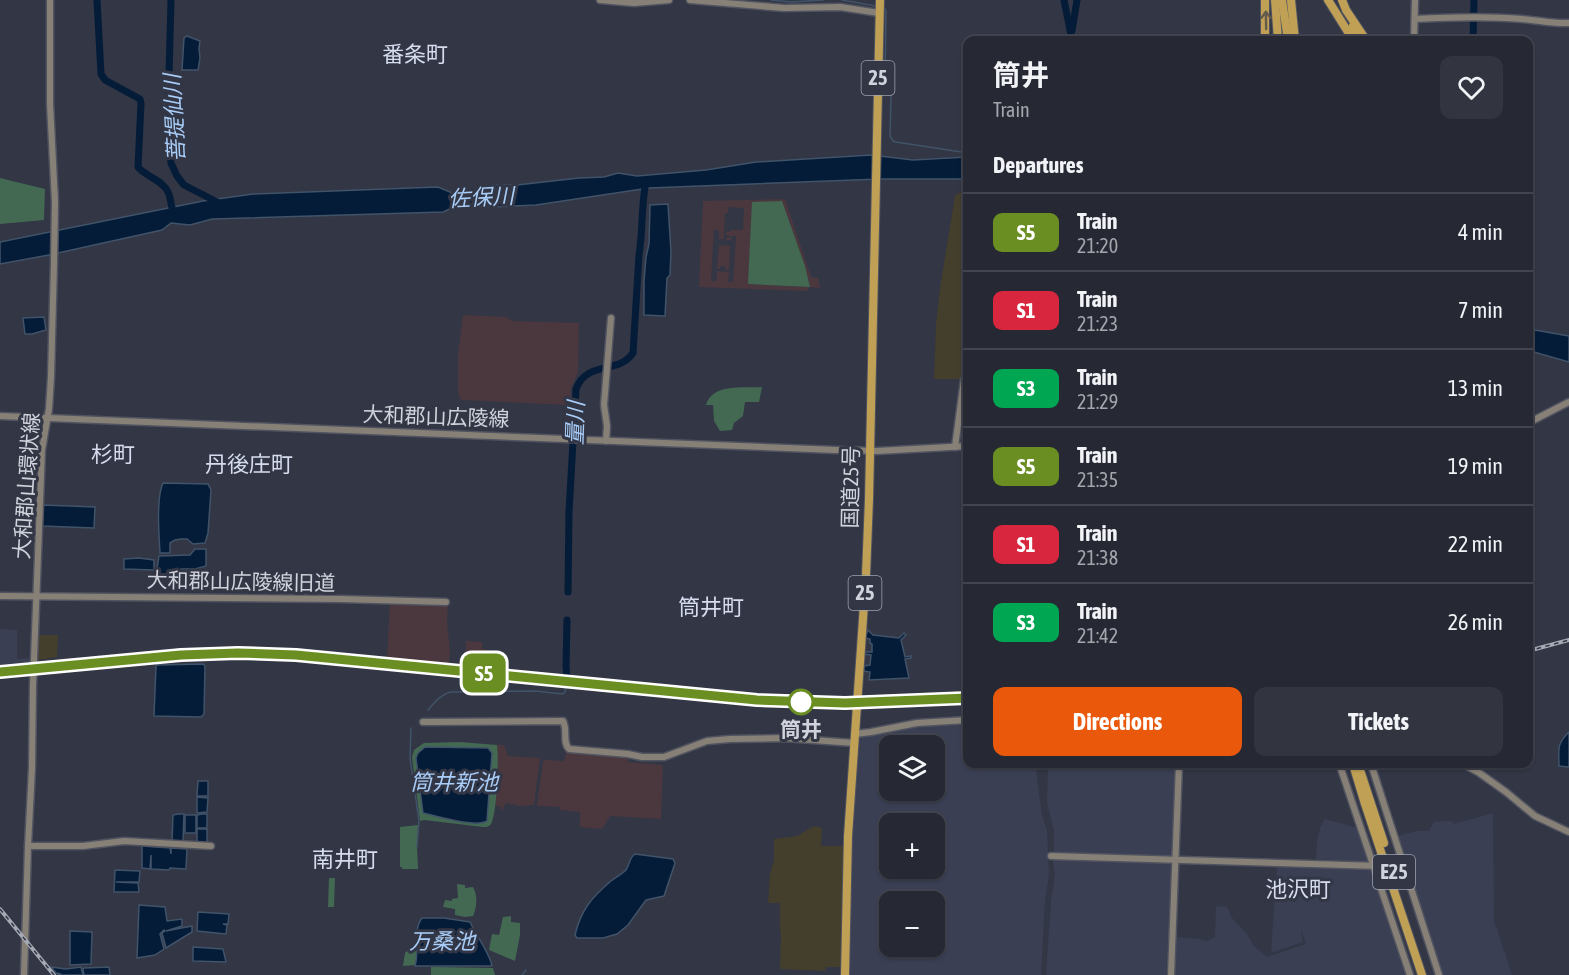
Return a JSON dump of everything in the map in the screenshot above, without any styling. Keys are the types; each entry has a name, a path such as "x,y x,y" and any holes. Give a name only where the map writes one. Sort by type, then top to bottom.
{"highway":[{"path":"1265,0 1265,36"},
{"path":"1274,0 1276,36"},
{"path":"1281,0 1286,36"},
{"path":"1291,0 1295,36"},
{"path":"1329,0 1338,16 1361,36"},
{"path":"1342,0 1352,36"},
{"name":"国道25号","path":"845,975 848,836 866,576 879,6"},
{"path":"1348,36 1349,26"},
{"path":"1349,26 1357,36"},
{"name":"E25","path":"1356,768 1422,975"},
{"name":"E25","path":"1356,768 1428,975"}],"street":[{"name":"大和郡山環状線","path":"24,975 42,445 51,377 55,227 50,104 50,0"},
{"path":"600,0 634,3 669,0"},
{"path":"690,0 784,8 879,6"},
{"path":"1414,36 1415,0"},
{"path":"1415,19 1468,16 1569,23"},
{"path":"606,441 607,426 604,405 611,318"},
{"path":"955,447 963,387"},
{"path":"1533,420 1569,402"},
{"name":"大和郡山広陵線","path":"0,416 870,451 963,446"},
{"name":"大和郡山広陵線旧道","path":"0,597 340,599 446,602"},
{"path":"855,734 917,723 963,720"},
{"path":"423,722 563,722 566,745 569,749 628,754 642,758 667,757 701,743 730,739 785,738 854,743"},
{"path":"1171,975 1179,768"},
{"path":"1342,768 1377,866 1410,975"},
{"path":"1372,768 1400,865 1438,975"},
{"path":"1470,768 1506,792 1535,816 1569,832"},
{"path":"28,846 83,846 124,841 211,846"},
{"path":"1051,856 1377,866"}],"shaded area":[{"path":"963,193 963,379 936,379 934,378 936,325 955,196"},
{"path":"785,199 811,277 818,278 820,288 809,287 808,291 699,287 703,201","holes":["782,201 805,266 810,287 748,283 751,228 773,228 774,208 752,208 752,203","728,207 744,208 743,230 726,231 726,235 730,236 726,240 731,240 731,236 736,236 733,282 728,282 729,272 717,271 717,281 711,281 714,230 719,230 719,239 724,239 725,213 728,213"]},
{"path":"719,245 730,246 729,270 720,266 720,269 717,269"},
{"path":"464,315 506,317 513,321 579,323 578,372 571,388 570,405 461,400 458,393 458,353"},
{"path":"390,601 448,605 449,665 387,658"},
{"path":"0,629 17,630 17,659 29,658 30,664 0,667"},
{"path":"39,635 58,635 57,657 38,660"},
{"path":"466,641 482,642 482,649 490,650 491,668 466,666"},
{"path":"937,724 963,724 963,768 1038,768 1036,770 1042,816 1047,830 1049,874 1041,975 848,975 850,869 858,741 862,737"},
{"path":"497,745 504,745 508,756 540,758 534,805 519,806 507,803 501,810 500,806 495,806"},
{"path":"566,753 628,758 628,762 663,765 661,819 610,816 602,829 580,827 580,812 560,810 560,807 538,806 543,761 564,761"},
{"path":"1048,768 1175,768 1172,856 1054,852 1054,831 1047,803"},
{"path":"1493,813 1494,921 1512,975 1441,975 1396,840 1398,836 1416,831 1429,831 1434,822 1451,821 1454,824"},
{"path":"1325,819 1358,828 1368,862 1316,859 1320,828"},
{"path":"814,826 822,828 821,846 844,846 841,967 826,967 825,971 780,969 780,903 768,903 770,874 774,860 774,839 797,836"},
{"path":"1055,859 1169,863 1171,865 1166,975 1046,975"},
{"path":"1277,867 1370,870 1373,872 1408,975 1175,975 1177,937 1207,941 1215,937 1216,906 1227,907 1232,918 1247,934 1254,946 1267,957 1306,944 1301,929 1303,942 1271,953"}],"green space":[{"path":"0,178 45,189 44,220 0,224"},
{"path":"782,201 810,287 748,283 752,202"},
{"path":"762,387 759,402 745,402 743,416 734,423 732,430 720,431 714,421 713,405 706,405 709,398 715,393 730,388"},
{"path":"460,742 497,745 496,798 493,818 489,826 420,821 412,757 414,750 424,743","holes":["426,747 488,748 483,823 460,822 423,813"]},
{"path":"418,825 418,869 402,869 400,867 400,827"},
{"path":"329,878 335,878 334,907 328,907"},
{"path":"457,884 465,885 465,888 473,887 476,902 473,916 455,915 455,909 443,907 445,900 452,901 458,898"},
{"path":"511,916 511,922 520,923 515,961 489,950 492,934 499,935 503,917"},
{"path":"416,942 415,965 403,966 405,953"},
{"path":"431,967 493,968 495,975 431,975"}],"water":[{"path":"187,36 200,41 198,70 182,70 184,38"},
{"name":"佐保川","path":"871,155 913,160 963,157 963,179 880,179 649,188 536,205 456,206 443,212 212,219 190,225 171,223 162,230 0,264 0,242 203,201 253,194 438,187 464,196 466,193 487,185 517,185 604,177 618,173 637,176 706,170 756,162"},
{"path":"668,204 671,252 665,316 644,315 644,281 649,244 650,205"},
{"path":"44,317 46,330 25,334 23,318"},
{"path":"1533,330 1569,336 1569,362 1534,352"},
{"path":"163,483 208,484 211,490 208,533 205,543 193,544 187,539 175,540 170,543 170,553 160,553 159,507"},
{"path":"43,505 95,507 94,528 42,526"},
{"path":"195,549 206,549 206,566 181,569 180,575 156,575 159,556 190,555"},
{"path":"124,559 154,560 154,570 124,569"},
{"path":"868,630 873,635 899,638 904,633 906,635 901,640 905,657 911,656 905,659 909,678 869,680 870,672 864,671 864,666 870,665 871,655 864,654 864,652 872,652 870,639 865,638"},
{"path":"203,664 205,666 204,714 201,717 154,716 156,666"},
{"path":"1569,732 1569,767 1559,766 1560,744"},
{"name":"筒井新池","path":"425,747 488,748 492,753 487,821 465,822 423,813 416,758"},
{"path":"198,781 208,781 208,796 197,796"},
{"path":"197,797 208,798 207,812 197,813"},
{"path":"184,814 183,842 172,842 173,815"},
{"path":"207,814 207,828 197,828 197,815"},
{"path":"185,815 196,815 196,833 185,833"},
{"path":"197,829 207,829 207,844 197,842"},
{"path":"142,846 170,848 171,854 171,848 187,849 186,869 151,869 151,855 150,869 142,868"},
{"path":"635,854 673,859 675,863 664,896 646,900 628,925 617,934 603,938 577,938 575,935 580,918 592,899 626,870"},
{"path":"115,870 140,871 139,882 116,882 138,883 139,892 114,892"},
{"path":"139,905 165,907 167,921 182,919 182,926 166,931 192,926 192,932 166,948 162,933 164,930 160,934 164,949 155,955 137,958"},
{"path":"198,912 229,914 228,924 223,924 227,925 226,934 197,931"},
{"name":"万桑池","path":"422,918 444,918 470,922 492,965 415,966 417,929"},
{"path":"70,931 92,932 91,964 70,965"},
{"path":"193,947 223,949 226,962 193,961"},
{"path":"51,967 66,969 81,967 83,975 57,975 61,974 56,973"},
{"path":"109,967 110,975 84,975 84,968"}],"waterway":[{"path":"97,0 101,74 105,80 140,99 138,167 166,188 173,212 175,212"},
{"name":"菩提仙川","path":"171,0 169,75 171,163 184,185 219,203"},
{"path":"771,0 791,2 823,0"},
{"path":"842,0 876,6"},
{"path":"1064,0 1071,36"},
{"path":"1072,31 1077,0"},
{"path":"1473,36 1474,0"},
{"path":"884,7 886,11 885,82 891,97 890,136 896,142 963,152"},
{"name":"量川","path":"568,592 569,512 576,389 587,374 619,364 633,353 646,181"},
{"name":"量川","path":"567,620 567,677"},
{"name":"量川","path":"428,710 441,697 451,692 535,691 563,694 567,677"},
{"name":"量川","path":"411,728 410,758 419,821 417,847"},
{"path":"522,975 526,970"}],"tunnel":[{"path":"1383,866 1398,866"}],"railway":[{"path":"1533,650 1569,640"},
{"path":"0,672 181,655 239,653 296,655 757,700 845,703 963,698"},
{"path":"0,909 54,975"}],"train":[{"name":"S5","path":"0,672 181,655 258,653 757,700 845,703 963,698"}],"place":[{"name":"筒井","path":"801,702"}],"district":[{"name":"番条町","path":"415,54"},
{"name":"杉町","path":"113,454"},
{"name":"丹後庄町","path":"249,464"},
{"name":"筒井町","path":"711,607"},
{"name":"南井町","path":"345,859"},
{"name":"池沢町","path":"1298,889"}]}
